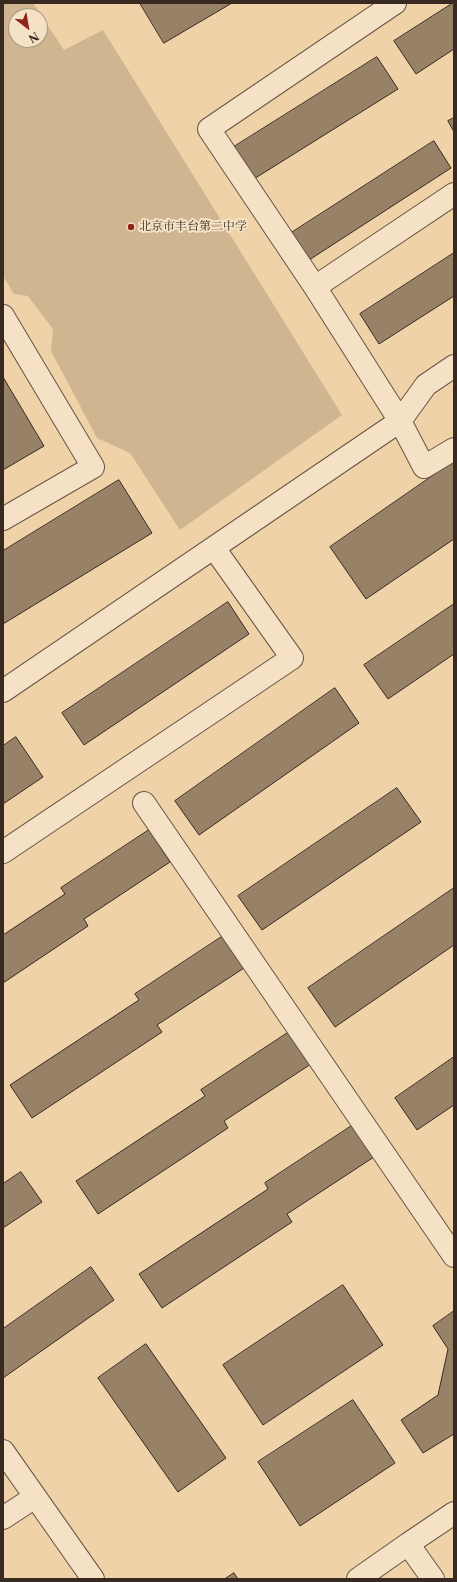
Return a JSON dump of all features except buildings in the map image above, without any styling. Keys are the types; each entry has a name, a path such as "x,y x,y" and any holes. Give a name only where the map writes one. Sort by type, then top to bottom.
{"street":[{"path":"395,3 209,129 314,287 400,422 424,467 454,449"},
{"path":"314,287 454,194"},
{"path":"3,316 93,467 3,519"},
{"path":"3,691 400,422 426,385 454,366"},
{"path":"3,852 292,658 214,548"},
{"path":"144,803 454,1256"},
{"path":"3,1451 93,1579"},
{"path":"3,1518 35,1497"},
{"path":"358,1579 454,1513"},
{"path":"408,1544 433,1579"}],"shaded area":[{"name":"北京市丰台第二中学","path":"3,3 33,3 36,8 8,8 8,48 48,48 48,26 64,50 103,30 342,415 180,530 130,453 97,438 51,351 53,329 28,296 14,294 3,276"}],"place":[{"name":"北京市丰台第二中学","path":"131,227"}]}
